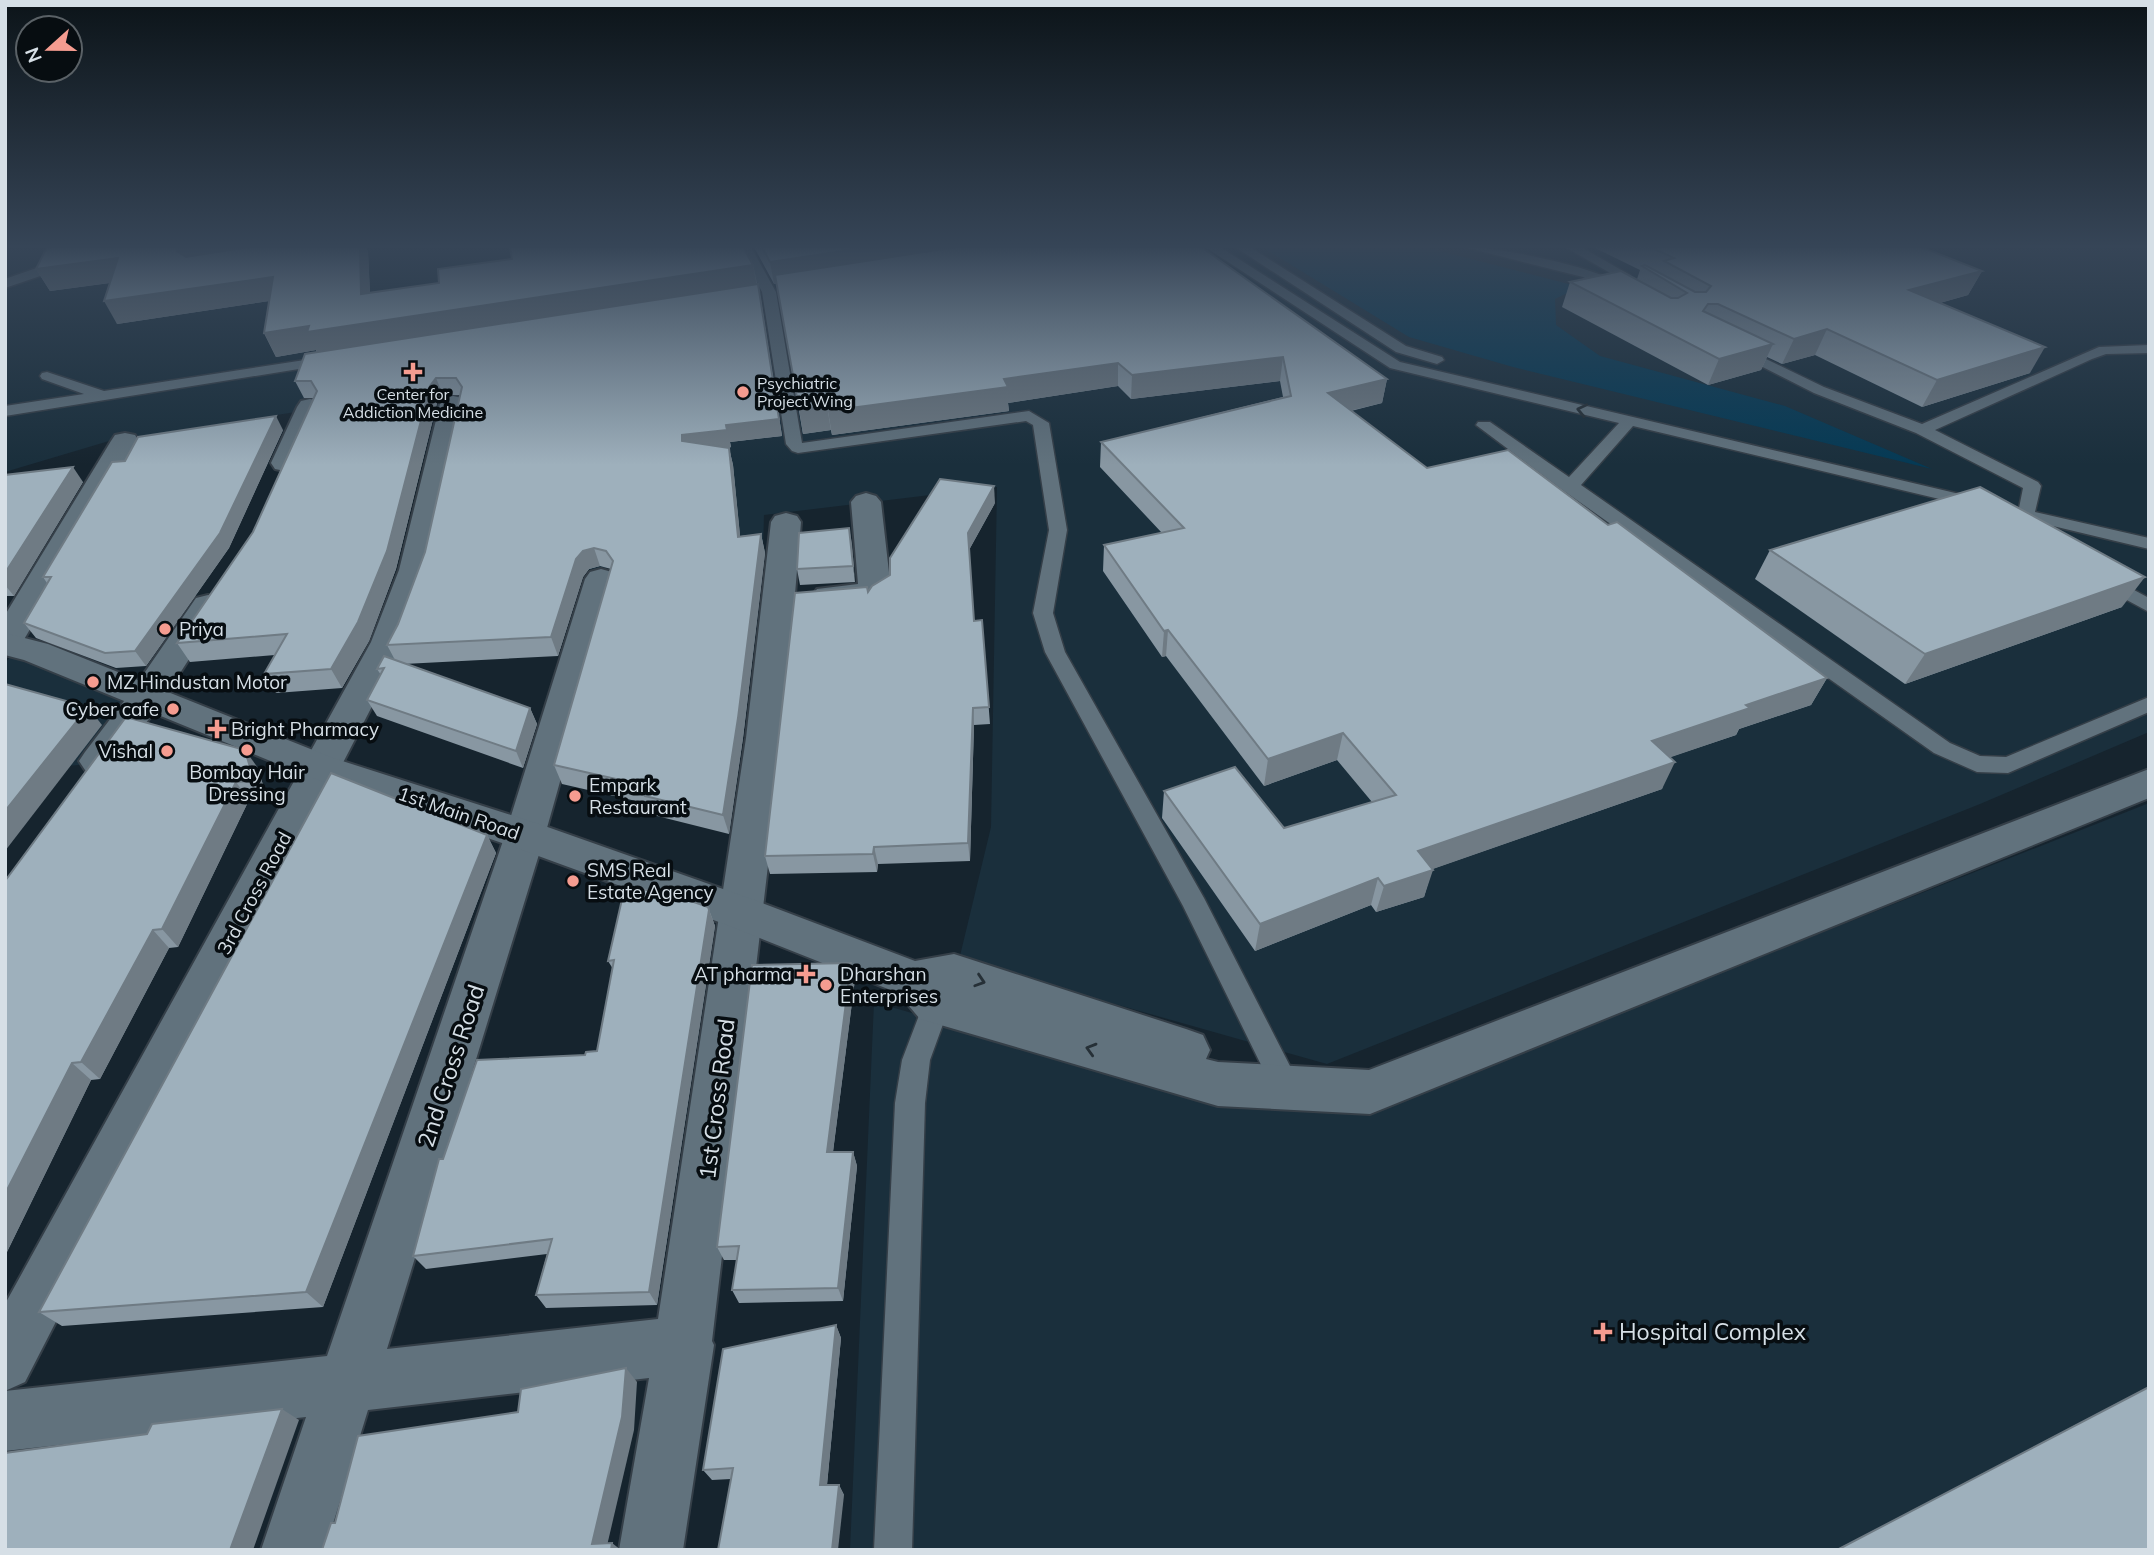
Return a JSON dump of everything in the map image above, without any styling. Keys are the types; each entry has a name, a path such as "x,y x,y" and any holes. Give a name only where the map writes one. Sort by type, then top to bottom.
{"street":[{"name":"3rd Cross Road","path":"5,1362 388,642 415,570 453,404"},
{"path":"270,496 310,407"},
{"path":"5,643 125,440"},
{"path":"781,599 868,593 875,590 866,502"},
{"name":"1st Cross Road","path":"651,1550 685,1345 781,599 786,522"},
{"name":"2nd Cross Road","path":"293,1550 525,835 601,579"},
{"path":"80,786 147,696 223,583"},
{"name":"1st Main Road","path":"5,643 36,652 320,767 525,835 741,913 925,992 1217,1084 1318,1091 1370,1092 2149,783"},
{"path":"925,992 954,973 1221,1062 1361,1068 2149,761"},
{"path":"5,1421 685,1345"}],"lane":[{"path":"774,320 794,444 798,448 1029,416 1041,423 1058,530 1043,613 1055,652 1188,893 1276,1066"},
{"path":"1323,320 1395,366 1964,500 2025,518 2149,534"},
{"path":"1356,320 1407,352 2025,518 2149,544"},
{"path":"1938,422 1732,341 1819,390 1922,430 2029,484 2032,486 2025,518"},
{"path":"1922,430 2104,350 2149,349"},
{"path":"5,411 346,358"},
{"path":"47,376 101,396"},
{"path":"1570,487 1629,421"},
{"path":"1484,425 1942,748 1977,764 2008,765 2149,704"},
{"path":"2091,573 2149,606"},
{"path":"893,1550 910,1103 925,992"}],"shaded area":[{"path":"5,320 2149,320 2149,732 1980,804 1327,1064 959,960 991,827 997,487 764,515 763,549 521,578 541,374 109,441 5,472"},
{"path":"1381,320 1556,320 1556,325 1600,356 1785,406 1932,469 1513,367 1409,337"},
{"path":"14,653 129,701 79,765 5,771 5,663"},
{"name":"Hospital Complex","path":"2149,803 2149,1550 850,1550 874,1002 1208,1099 1362,1115"}],"building":[{"path":"266,320 390,320 307,332 309,326 264,333"},
{"path":"528,320 764,320 779,419 726,425 727,430 682,435 682,441 729,448 738,537 761,534 723,815 645,796 647,786 554,765 613,561 606,551 594,548 583,551 576,559 551,637 387,645 398,624 425,552 462,387 456,378 436,378 430,386 387,551 358,622 331,669 264,674 287,634 177,643 253,532 317,391 311,381 295,381 305,354"},
{"path":"783,320 1303,320 1387,379 1328,393 1427,468 1508,450 1608,525 1617,522 1827,678 1746,705 1750,708 1652,741 1675,762 1418,851 1433,870 1384,886 1378,878 1260,924 1164,791 1235,767 1284,828 1396,795 1343,733 1268,759 1168,630 1164,631 1104,545 1184,528 1101,442 1291,396 1283,357 1132,375 1118,363 1004,379 1008,387 828,411 827,406 799,409"},
{"path":"1643,320 1721,320 1773,344 1719,359"},
{"path":"1752,320 1980,320 2045,347 1937,380 1827,329 1794,339"},
{"path":"276,416 220,533 135,651 105,653 24,623 51,577 43,577 112,462 125,461 138,437"},
{"path":"73,467 5,573 5,475"},
{"path":"940,479 994,486 968,533 974,621 982,620 989,707 973,708 968,843 874,847 873,854 765,856 795,593 867,587 868,592 872,586 890,575 890,558"},
{"path":"1980,487 2145,577 1925,654 1770,550"},
{"path":"849,528 853,566 797,569 799,533"},
{"path":"384,656 530,708 516,751 367,700 384,668 377,669"},
{"path":"5,684 88,707 5,811"},
{"path":"126,717 245,750 254,781 236,782 162,929 153,930 81,1062 72,1063 5,1194 5,881"},
{"path":"331,773 487,835 306,1292 39,1312"},
{"path":"625,886 674,895 708,907 709,910 649,1292 536,1295 552,1239 413,1256 439,1159 443,1159 477,1060 585,1055 586,1052 597,1051 614,960 608,961"},
{"path":"851,963 827,1152 853,1152 838,1288 732,1290 739,1246 717,1247 752,965"},
{"path":"836,1325 820,1485 839,1485 832,1550 718,1550 733,1468 703,1470 723,1349"},
{"path":"626,1368 622,1417 592,1544 612,1543 611,1550 322,1550 331,1523 335,1523 358,1436 518,1412 521,1389"},
{"path":"2149,1387 2149,1550 1837,1550"},
{"path":"282,1409 230,1550 5,1550 5,1453 147,1434 152,1424"}],"place":[{"name":"Center for Addiction Medicine","path":"413,372"},
{"name":"Psychiatric Project Wing","path":"743,392"},
{"name":"Priya","path":"165,629"},
{"name":"MZ Hindustan Motor","path":"93,682"},
{"name":"Cyber cafe","path":"173,709"},
{"name":"Bright Pharmacy","path":"217,729"},
{"name":"Bombay Hair Dressing","path":"247,750"},
{"name":"Vishal","path":"167,751"},
{"name":"Empark Restaurant","path":"575,796"},
{"name":"SMS Real Estate Agency","path":"573,881"},
{"name":"AT pharma","path":"806,974"},
{"name":"Dharshan Enterprises","path":"826,985"},
{"name":"Hospital Complex","path":"1603,1332"}]}
